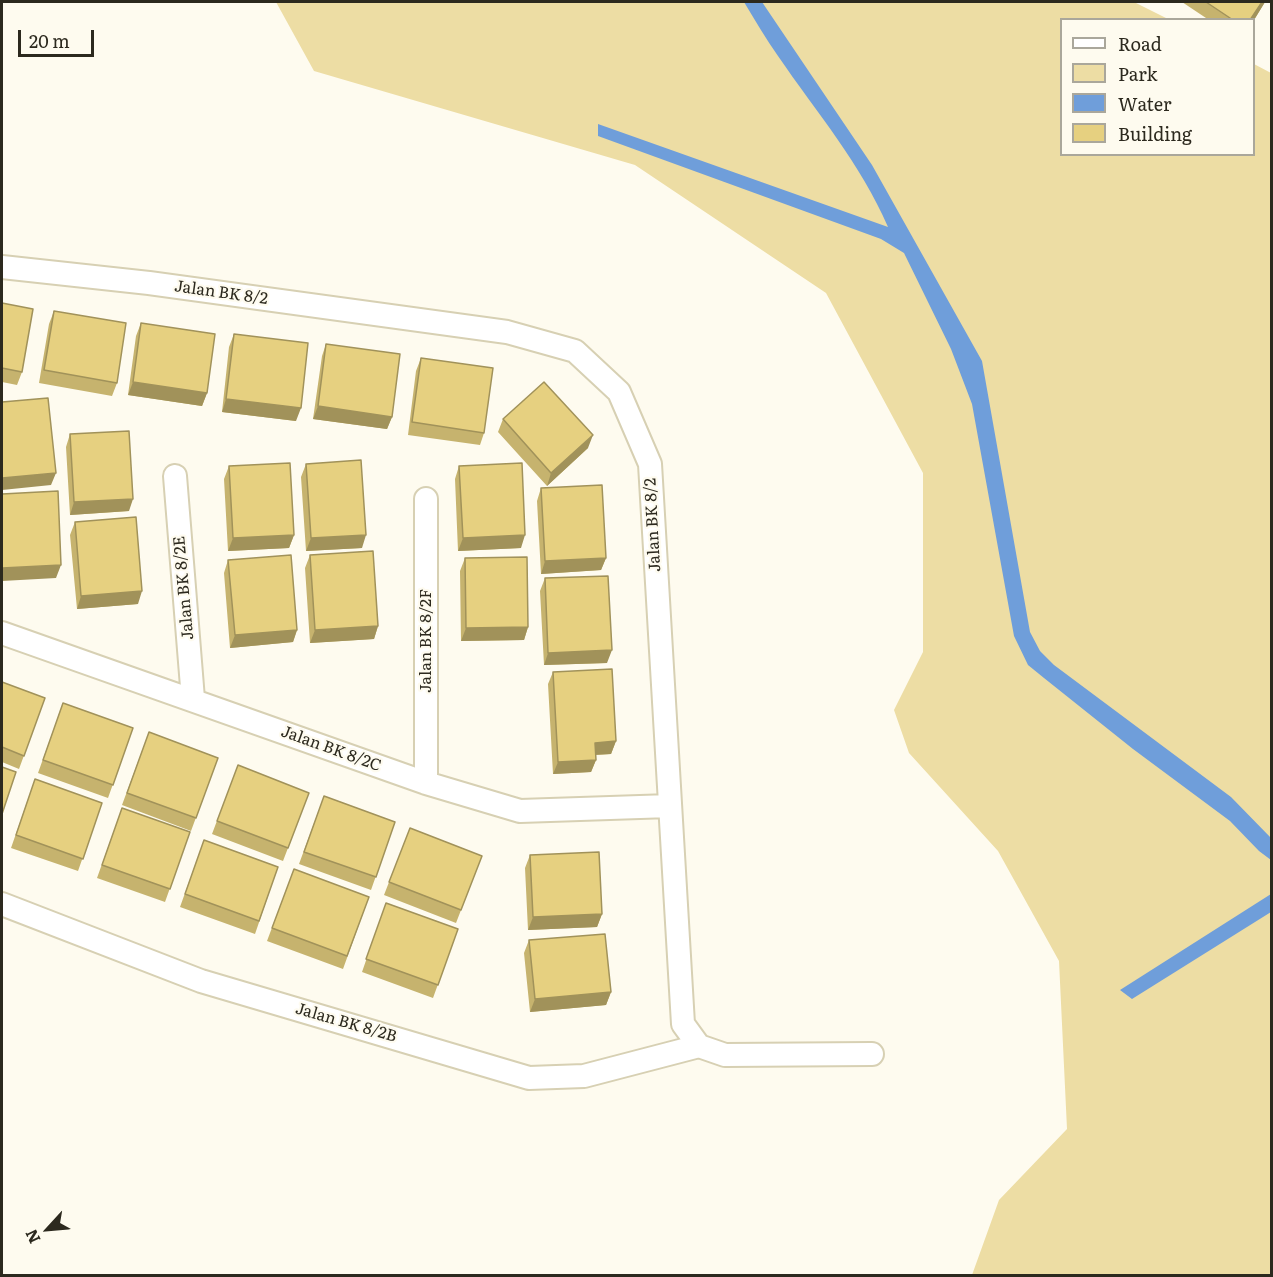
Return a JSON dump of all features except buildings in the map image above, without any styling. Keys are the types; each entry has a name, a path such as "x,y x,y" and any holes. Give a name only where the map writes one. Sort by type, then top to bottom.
{"street":[{"name":"Jalan BK 8/2","path":"2,267 148,283 507,332 575,351 619,392 650,464 683,1024 699,1046"},
{"name":"Jalan BK 8/2E","path":"175,476 193,699"},
{"name":"Jalan BK 8/2F","path":"426,499 426,783"},
{"name":"Jalan BK 8/2C","path":"2,633 426,783 520,812 670,806"},
{"name":"Jalan BK 8/2B","path":"2,904 201,981 529,1078 584,1076 699,1046"},
{"path":"699,1046 725,1055 872,1054"}],"green space":[{"path":"276,2 1134,2 1166,18 1060,18 1060,156 1255,156 1255,65 1271,73 1271,1275 972,1275 999,1200 1067,1129 1059,961 998,851 909,753 894,710 923,652 923,473 826,293 635,165 314,71"}],"water":[{"path":"744,2 762,2 872,165 982,361 1030,632 1040,651 1054,665 1231,797 1271,838 1271,860 1230,821 1133,749 1028,665 1014,636 972,404 951,349 904,253 881,239 598,136 598,124 888,227 852,160 774,50"},
{"path":"1271,894 1271,912 1132,999 1120,990"}]}
